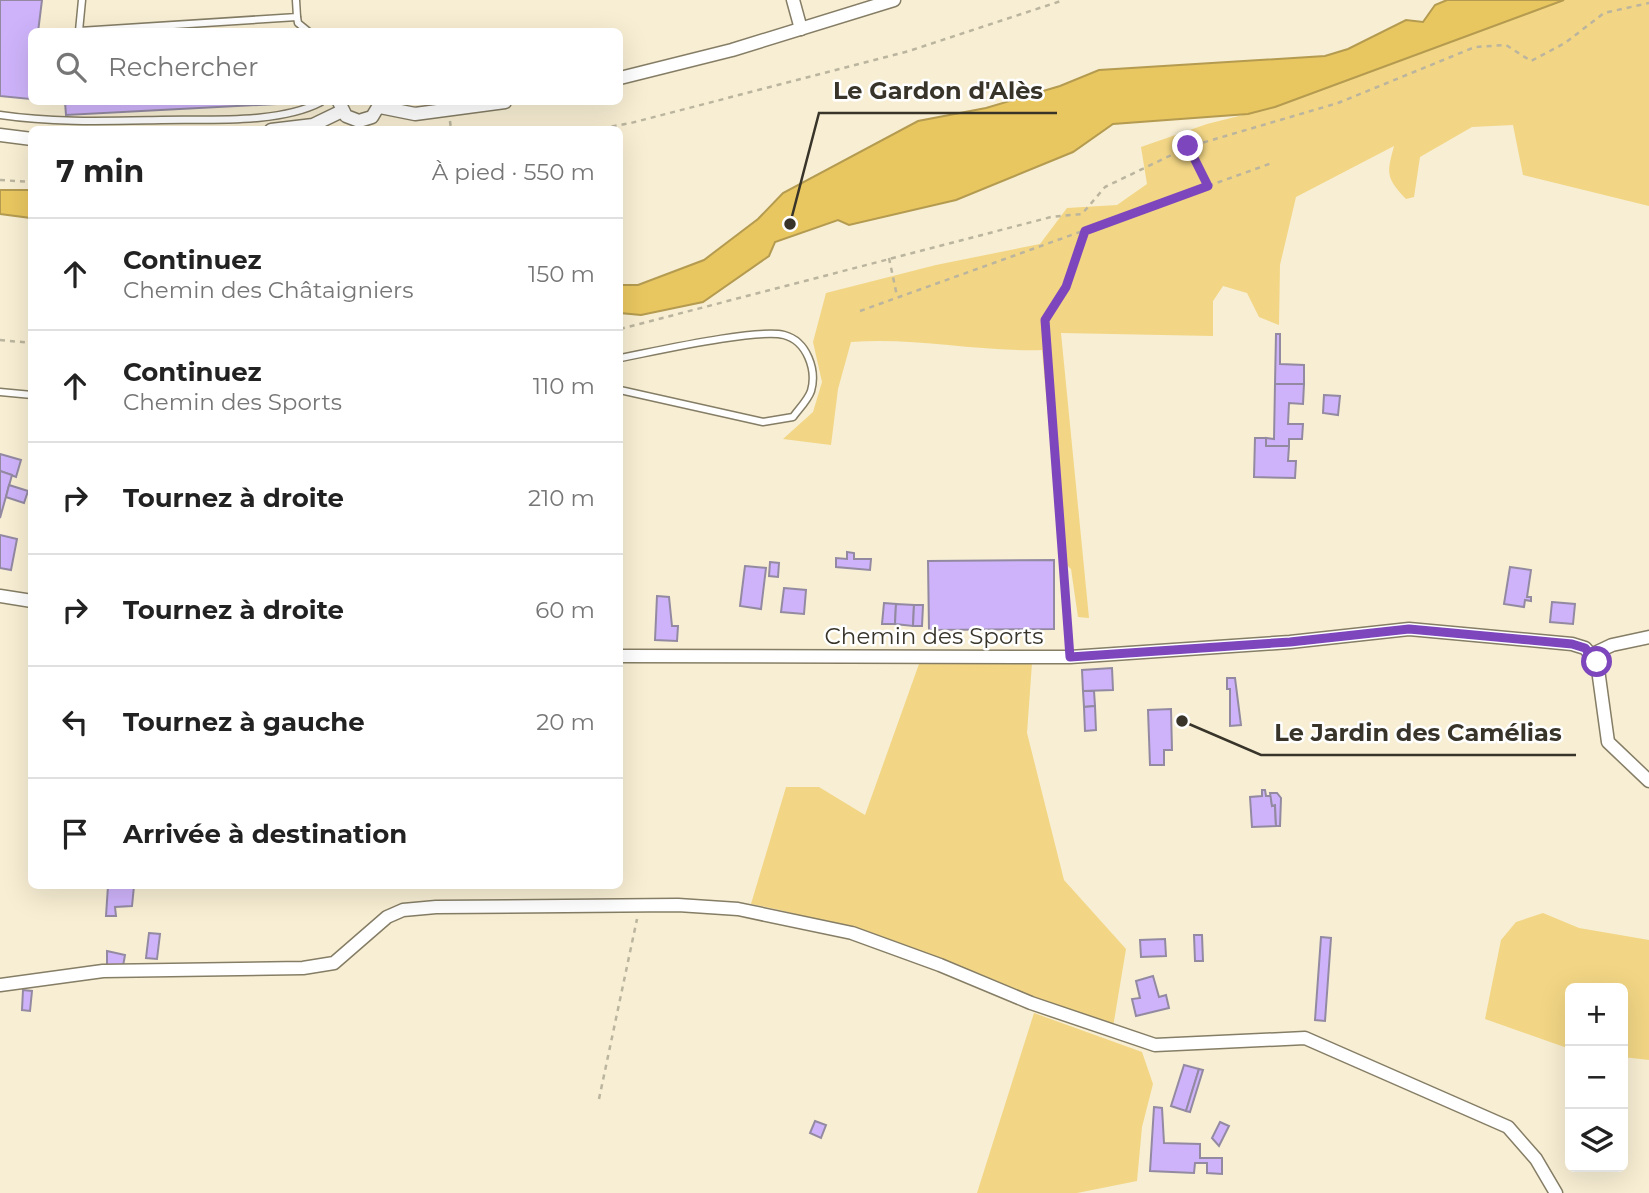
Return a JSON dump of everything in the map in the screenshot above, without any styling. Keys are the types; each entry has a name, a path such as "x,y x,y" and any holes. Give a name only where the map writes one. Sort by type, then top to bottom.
{"street":[{"path":"793,0 801,29"},
{"path":"623,77 801,29 894,0"},
{"path":"305,126 313,125 340,106 352,120 366,120 380,105"},
{"path":"384,105 415,114 482,105"},
{"path":"0,135 28,138"},
{"path":"0,596 28,600"},
{"name":"Chemin des Sports","path":"623,656 1070,657 1290,642 1409,629 1572,644 1593,654"},
{"path":"1649,637 1612,645 1593,654 1597,662 1608,742 1649,781"},
{"path":"0,985 103,971 303,968 334,963 387,917 403,910 436,907 640,905 738,909 852,933 1155,1045 1306,1038 1508,1127 1536,1158 1556,1193"}],"lane":[{"path":"79,28 82,0"},
{"path":"296,0 298,23 304,28"},
{"path":"126,28 297,17"},
{"path":"0,115 31,120 216,119 286,114 312,105"},
{"path":"623,357 754,335 784,335 801,345 814,368 811,393 793,417 763,422 623,391"},
{"path":"0,392 28,395"}],"path":[{"path":"614,126 909,51 1064,0"},
{"path":"623,328 888,258 1051,218 1082,214 1105,187 1188,146 1338,103 1475,47 1506,46 1531,61 1565,43 1604,13 1649,4"},
{"path":"1188,146 1208,186"},
{"path":"860,311 1272,163"},
{"path":"0,180 28,182"},
{"path":"1070,657 1045,320 1066,287 1085,231"},
{"path":"888,258 898,298"},
{"path":"0,340 28,342"},
{"path":"599,1099 640,905"}],"shaded area":[{"path":"1447,0 1564,0 1275,107 1248,114 1113,124 1073,152 956,200 849,225 838,220 775,242 769,256 703,302 641,315 623,313 623,285 638,285 704,260 758,219 783,193 918,121 986,108 1060,86 1099,70 1325,56 1348,49 1406,20 1423,22 1435,5"},
{"path":"1564,0 1649,0 1649,206 1523,175 1513,125 1472,127 1420,157 1414,197 1406,199 1391,180 1389,169 1394,146 1296,197 1280,265 1279,325 1259,317 1247,293 1223,286 1213,301 1213,336 1061,333 1089,618 1078,617 1071,569 1061,560 1042,350 899,341 851,342 838,389 831,445 783,439 813,412 822,382 813,342 826,293 936,265 1040,244 1067,208 1117,205 1147,184 1141,147 1207,124 1275,107"},
{"path":"0,190 28,190 28,218 0,214"},
{"path":"1032,663 1027,733 1064,880 1126,949 1113,1027 889,942 798,914 751,904 786,787 819,787 865,815 919,664"},
{"path":"1543,913 1579,928 1649,940 1649,1060 1628,1058 1628,983 1565,983 1565,1047 1485,1019 1501,940 1516,922"},
{"path":"1034,1013 1142,1052 1153,1084 1142,1127 1137,1181 1077,1193 977,1193"}],"building":[{"path":"0,0 42,0 38,28 28,28 28,99 0,96"},
{"path":"65,105 257,105 66,115"},
{"path":"1276,334 1280,334 1280,364 1304,365 1304,384 1275,384"},
{"path":"1275,384 1304,384 1303,404 1289,403 1288,424 1303,424 1302,439 1289,439 1289,446 1266,446 1266,438 1274,439"},
{"path":"1324,395 1340,396 1338,415 1323,413"},
{"path":"1255,438 1266,438 1266,446 1289,446 1288,461 1296,461 1295,478 1254,477"},
{"path":"0,454 21,460 16,477 0,471"},
{"path":"0,471 12,475 0,518"},
{"path":"9,485 28,491 24,503 6,497"},
{"path":"0,535 17,539 11,570 0,568"},
{"path":"847,552 854,553 854,559 871,559 870,570 836,567 836,558 847,559"},
{"path":"1054,560 1054,629 929,630 928,561"},
{"path":"770,562 779,563 778,577 769,576"},
{"path":"745,566 766,568 761,609 740,606"},
{"path":"1510,567 1531,570 1527,597 1531,597 1531,601 1525,600 1524,607 1504,604"},
{"path":"784,588 806,590 804,614 781,612"},
{"path":"657,596 669,597 672,626 678,626 677,641 655,640"},
{"path":"1552,602 1575,604 1573,624 1550,622"},
{"path":"884,603 896,604 895,624 882,624"},
{"path":"896,604 914,605 913,626 895,624"},
{"path":"914,605 923,605 922,626 913,626"},
{"path":"1112,668 1113,690 1083,691 1082,670"},
{"path":"1227,678 1235,678 1241,725 1230,726 1230,689 1227,689"},
{"path":"1083,691 1094,691 1095,706 1084,707"},
{"path":"1095,706 1096,730 1085,731 1084,707"},
{"path":"1171,709 1172,750 1164,750 1164,765 1150,765 1148,710"},
{"path":"1262,790 1265,790 1266,796 1271,796 1272,806 1275,805 1276,826 1252,827 1250,797 1262,796"},
{"path":"1270,793 1277,793 1281,798 1280,826 1276,826 1275,805 1272,806"},
{"path":"108,889 134,889 132,906 115,907 116,916 106,916"},
{"path":"149,933 160,934 157,959 146,958"},
{"path":"1194,935 1202,935 1203,961 1195,961"},
{"path":"1321,937 1331,938 1325,1021 1315,1020"},
{"path":"1165,939 1166,956 1141,957 1140,940"},
{"path":"107,951 125,955 123,966 107,967"},
{"path":"1153,976 1159,997 1166,995 1169,1008 1136,1016 1132,999 1140,998 1136,981"},
{"path":"23,990 32,991 30,1011 22,1010"},
{"path":"1184,1065 1199,1069 1186,1111 1171,1106"},
{"path":"1199,1069 1203,1070 1190,1112 1186,1111"},
{"path":"1154,1107 1162,1108 1164,1143 1200,1144 1200,1158 1222,1158 1222,1174 1207,1173 1207,1163 1195,1163 1194,1173 1150,1171"},
{"path":"815,1121 826,1125 821,1138 810,1133"},
{"path":"1220,1122 1229,1126 1219,1146 1212,1138"}],"place":[{"name":"Le Gardon d'Alès","path":"790,224"},
{"name":"Le Jardin des Camélias","path":"1182,721"}],"route":[{"path":"1188,146 1208,186 1085,231 1066,287 1045,320 1070,657 1290,642 1409,629 1519,637 1572,644 1585,648 1593,654 1597,662"}]}
